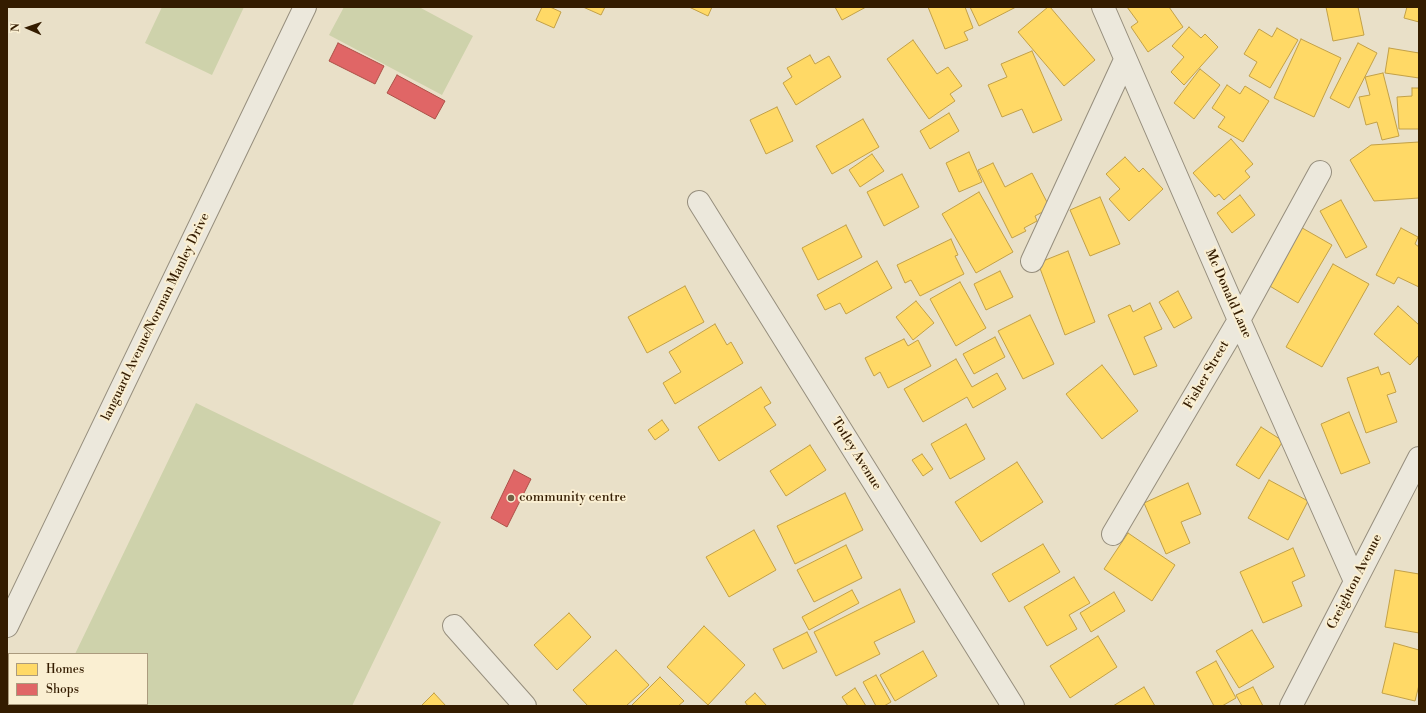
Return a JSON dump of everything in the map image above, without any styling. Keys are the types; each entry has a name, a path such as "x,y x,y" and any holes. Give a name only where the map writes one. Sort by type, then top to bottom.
{"street":[{"name":"languard Avenue/Norman Manley Drive","path":"7,626 305,7"},
{"name":"Mc Donald Lane","path":"1103,7 1239,320 1355,581"},
{"path":"1032,261 1125,60"},
{"name":"Fisher Street","path":"1113,534 1239,320 1320,172"},
{"name":"Totley Avenue","path":"699,202 1013,706"},
{"name":"Creighton Avenue","path":"1292,706 1419,458"},
{"path":"454,626 525,706"}],"green space":[{"path":"162,7 244,7 212,75 145,43"},
{"path":"344,7 419,7 473,36 442,95 329,35"},
{"path":"196,403 441,522 352,706 50,706 148,705 148,653 75,653"}],"building: Homes":[{"path":"542,7 550,7 561,12 554,28 536,20"},
{"path":"583,7 605,7 601,15"},
{"path":"689,7 712,7 708,16"},
{"path":"835,7 866,7 842,20"},
{"path":"928,7 965,7 973,28 964,32 968,40 945,49"},
{"path":"970,7 1016,7 979,26"},
{"path":"1048,7 1050,7 1095,60 1064,86 1018,32"},
{"path":"1127,7 1169,7 1183,27 1148,52 1131,27 1138,22"},
{"path":"1326,7 1358,7 1364,35 1333,41"},
{"path":"1407,7 1419,7 1419,22 1404,18"},
{"path":"1189,27 1201,38 1205,34 1218,47 1184,85 1171,72 1184,57 1172,46"},
{"path":"1277,28 1298,40 1270,88 1249,76 1257,62 1244,54 1259,29 1272,37"},
{"path":"1301,39 1341,58 1314,117 1274,98"},
{"path":"913,40 937,74 948,67 962,86 950,94 955,101 929,119 887,59"},
{"path":"1358,43 1377,53 1349,108 1330,98"},
{"path":"1389,48 1419,53 1419,78 1385,73"},
{"path":"1032,51 1062,120 1033,133 1022,109 1002,117 988,85 1007,77 1001,64"},
{"path":"810,55 815,64 829,56 841,77 796,105 783,83 792,77 787,68"},
{"path":"1200,69 1220,85 1194,119 1174,103"},
{"path":"1383,73 1399,136 1382,140 1377,122 1366,125 1359,97 1370,95 1365,77"},
{"path":"1227,85 1240,94 1245,86 1269,101 1243,142 1218,127 1225,117 1212,108"},
{"path":"1412,88 1419,88 1419,129 1399,129 1397,97 1412,96"},
{"path":"777,107 793,141 766,154 750,120"},
{"path":"949,113 959,131 930,149 920,131"},
{"path":"863,119 879,147 832,174 816,146"},
{"path":"1231,139 1253,164 1245,171 1250,177 1224,200 1219,194 1215,197 1193,173"},
{"path":"1419,142 1419,198 1374,201 1350,160 1371,145"},
{"path":"969,152 982,182 959,192 946,163"},
{"path":"872,154 884,171 860,187 849,170"},
{"path":"1125,157 1139,172 1143,168 1163,189 1129,221 1109,199 1120,189 1106,174"},
{"path":"993,163 1005,187 1032,173 1050,208 1035,216 1037,221 1024,228 1026,231 1012,238 978,170"},
{"path":"902,174 919,207 884,226 867,192"},
{"path":"979,192 1013,252 976,273 942,214"},
{"path":"1240,195 1255,215 1232,233 1217,213"},
{"path":"1100,197 1120,244 1090,256 1070,210"},
{"path":"1341,200 1367,247 1346,258 1320,211"},
{"path":"846,225 862,257 818,280 802,248"},
{"path":"1297,225 1332,245 1298,303 1263,282"},
{"path":"1401,228 1418,237 1415,244 1419,247 1419,287 1398,277 1394,284 1376,275"},
{"path":"951,239 958,255 955,256 964,274 920,296 911,280 905,283 897,265"},
{"path":"1068,251 1095,322 1065,335 1038,263"},
{"path":"877,261 892,288 846,314 840,303 825,310 817,295"},
{"path":"1333,264 1369,284 1322,367 1286,347"},
{"path":"1000,271 1013,297 986,310 974,284"},
{"path":"960,282 986,328 956,346 930,299"},
{"path":"685,286 704,322 647,353 628,317"},
{"path":"1178,291 1192,318 1174,328 1159,302"},
{"path":"916,301 934,323 913,340 896,317"},
{"path":"1150,303 1162,329 1144,337 1157,366 1134,375 1108,315 1130,305 1133,312"},
{"path":"1398,306 1419,325 1419,355 1410,365 1374,334"},
{"path":"1030,315 1054,364 1023,379 998,331"},
{"path":"715,324 727,345 731,342 743,363 675,404 663,383 681,372 669,352"},
{"path":"995,337 1005,357 974,374 963,354"},
{"path":"904,339 908,346 918,340 931,366 888,388 880,372 874,376 865,358"},
{"path":"956,359 972,387 997,373 1006,389 973,408 967,397 923,422 904,389"},
{"path":"1102,365 1138,411 1102,439 1066,394"},
{"path":"1378,367 1381,375 1389,372 1396,392 1387,395 1397,422 1366,433 1347,378"},
{"path":"761,387 771,403 764,407 776,425 719,461 698,427"},
{"path":"1349,412 1370,463 1341,474 1321,424"},
{"path":"662,420 669,430 655,440 648,430"},
{"path":"966,424 985,459 950,479 931,444"},
{"path":"1261,427 1283,441 1259,479 1236,465"},
{"path":"810,445 826,470 786,496 770,471"},
{"path":"922,454 933,469 923,476 912,460"},
{"path":"1017,462 1043,502 981,542 955,502"},
{"path":"1269,480 1308,501 1288,540 1248,518"},
{"path":"1188,483 1201,514 1181,522 1190,543 1166,554 1144,503"},
{"path":"845,493 863,530 795,564 777,526"},
{"path":"754,530 776,570 729,597 706,557"},
{"path":"1128,533 1175,565 1152,601 1104,569"},
{"path":"1043,544 1060,572 1009,602 992,574"},
{"path":"846,545 862,578 814,602 797,570"},
{"path":"1293,548 1305,576 1292,582 1302,606 1263,623 1240,572"},
{"path":"1395,570 1419,574 1419,633 1385,627"},
{"path":"1074,577 1090,603 1069,615 1077,629 1047,646 1024,607"},
{"path":"900,589 915,622 874,642 880,654 836,676 814,632"},
{"path":"852,590 859,603 809,630 802,617"},
{"path":"1114,592 1125,611 1091,632 1080,613"},
{"path":"569,613 591,637 557,670 534,645"},
{"path":"704,626 745,665 708,705 667,667"},
{"path":"1252,630 1274,667 1239,688 1216,651"},
{"path":"807,632 817,652 783,669 773,649"},
{"path":"1098,636 1117,667 1070,698 1050,666"},
{"path":"1394,643 1419,650 1419,685 1415,701 1382,693"},
{"path":"616,650 649,685 626,706 588,706 573,690"},
{"path":"923,651 937,676 895,701 880,675"},
{"path":"1216,661 1236,698 1222,706 1214,706 1196,672"},
{"path":"876,675 891,702 884,706 876,706 863,682"},
{"path":"660,677 684,701 678,706 631,706"},
{"path":"1144,687 1155,706 1113,706"},
{"path":"1253,687 1263,706 1242,706 1236,695"},
{"path":"855,688 866,706 848,706 842,697"},
{"path":"434,693 446,706 421,706"},
{"path":"755,693 767,706 748,706 745,702"}],"building: Shops":[{"path":"338,43 384,66 375,84 329,61"},
{"path":"397,75 445,101 435,119 387,93"},
{"name":"community centre","path":"514,470 531,479 507,527 491,518"}],"place":[{"name":"community centre","path":"511,498"}]}
